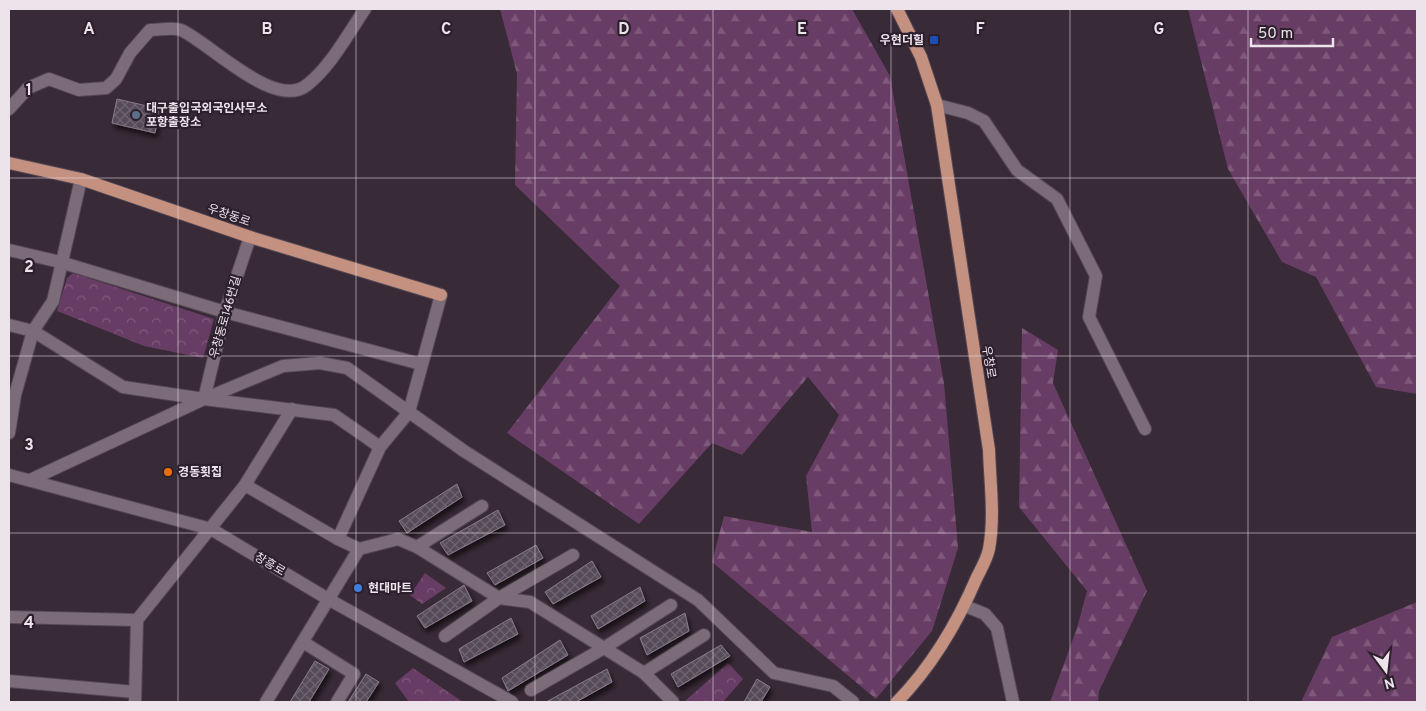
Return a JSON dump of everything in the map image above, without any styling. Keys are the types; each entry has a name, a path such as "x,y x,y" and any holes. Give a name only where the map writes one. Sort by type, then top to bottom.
{"main road":[{"name":"우창로","path":"896,9 921,56 937,105 989,450 991,502 989,550 965,606 942,646 914,685 897,702"},
{"name":"우창동로","path":"9,163 80,179 250,237 441,296"}],"street":[{"path":"9,109 28,88 48,79 80,90 106,88 116,79 130,53 150,30 179,29 257,80 277,90 288,91 306,86 328,62 365,9"},
{"path":"937,105 968,113 984,121 1016,170 1057,199 1096,276 1090,317 1145,429"},
{"path":"9,433 12,394 33,331 53,301 60,262 80,179"},
{"name":"우창동로146번길","path":"204,399 225,312 250,237"},
{"path":"9,250 60,262 225,312 421,364"},
{"path":"338,539 380,447 409,412 441,296"},
{"path":"9,325 33,331 123,387 334,415 380,447"},
{"path":"30,480 204,399 283,366 320,363 347,368 464,451 698,600 774,673 833,686 853,702"},
{"path":"9,681 135,697 137,620 244,485 292,410"},
{"name":"창흥로","path":"9,475 211,528 328,599 512,702"},
{"path":"244,485 359,549 398,539 417,547 499,598 530,602 644,673 673,702"},
{"path":"417,547 482,506"},
{"path":"266,702 359,549"},
{"path":"445,636 499,598 573,556"},
{"path":"531,690 604,648 671,604"},
{"path":"965,606 985,614 997,628 1012,702"},
{"path":"9,617 137,620"},
{"path":"644,673 704,635"},
{"path":"303,642 354,674 337,702"}],"green space":[{"path":"500,9 852,9 890,76 944,383 958,548 932,631 876,699 712,562 724,516 812,532 806,476 839,415 808,377 742,455 712,443 639,524 507,433 620,286 515,185 517,74"},
{"path":"1188,9 1417,9 1417,394 1376,387 1316,277 1282,262 1228,169"},
{"path":"73,273 214,319 203,358 144,346 57,311 67,278"},
{"path":"1022,328 1058,350 1053,383 1147,591 1099,691 1098,702 1050,702 1077,628 1087,591 1019,507"},
{"path":"425,573 446,588 422,604 410,595"},
{"path":"1417,602 1417,702 1301,702 1332,637"},
{"path":"728,663 743,679 723,702 685,701"},
{"path":"413,668 463,702 409,702 395,683"}],"building":[{"path":"117,99 160,109 155,133 112,123"},
{"path":"457,484 462,497 407,533 399,521"},
{"path":"498,510 505,525 448,555 440,543"},
{"path":"536,545 543,558 495,585 487,573"},
{"path":"592,561 601,577 553,604 545,592"},
{"path":"464,585 472,601 425,628 417,616"},
{"path":"640,587 645,601 598,629 591,616"},
{"path":"685,613 689,631 647,655 640,638"},
{"path":"511,618 518,634 464,662 459,649"},
{"path":"560,640 568,655 508,691 502,678"},
{"path":"721,645 730,656 678,687 671,674"},
{"path":"315,661 329,669 309,702 290,702"},
{"path":"607,669 612,682 576,702 546,702"},
{"path":"366,674 379,682 366,702 348,702"},
{"path":"757,679 770,687 761,702 744,702"}],"place":[{"name":"우현더힐","path":"934,40"},
{"name":"대구출입국외국인사무소 포항출장소","path":"136,115"},
{"name":"경동횟집","path":"168,472"},
{"name":"현대마트","path":"358,588"}]}
